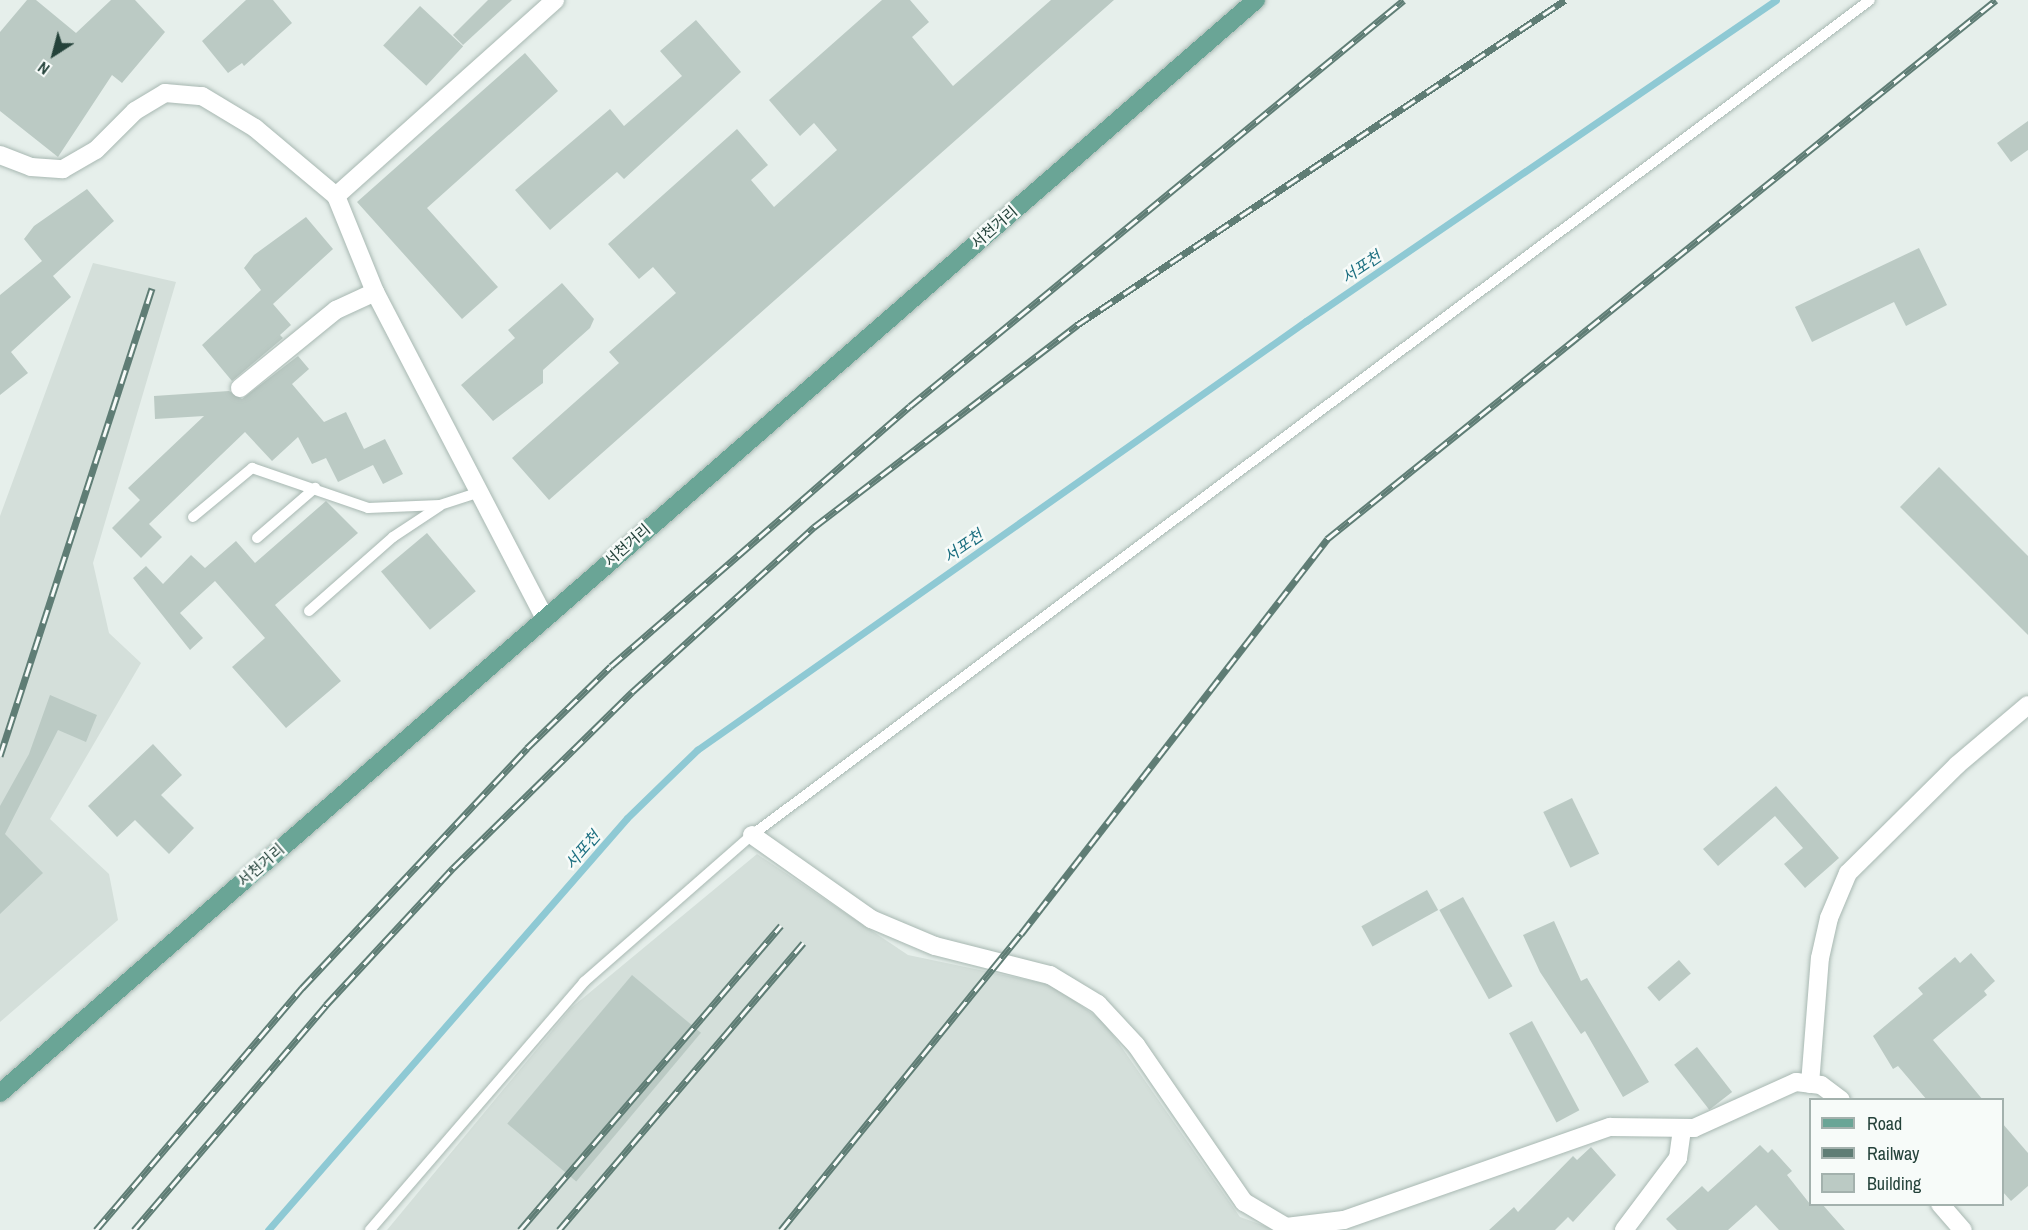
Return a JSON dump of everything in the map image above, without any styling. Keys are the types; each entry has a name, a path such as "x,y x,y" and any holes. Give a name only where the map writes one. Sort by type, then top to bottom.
{"main road":[{"name":"서천거리","path":"0,1093 544,616 1256,0"}],"street":[{"path":"336,196 555,0"},
{"path":"0,155 31,167 63,169 96,150 135,111 165,93 202,96 255,128 336,196 375,292 544,616"},
{"path":"240,387 336,310 375,292"},
{"path":"1810,1084 1821,957 1829,918 1848,873 1957,765 2028,705"},
{"path":"752,835 871,919 935,946 1050,975 1098,1004 1136,1045 1244,1202 1286,1227 1344,1220 1474,1179 1589,1132 1682,1128 1727,1114 1765,1092 1810,1084 1837,1098"},
{"path":"1624,1230 1678,1158 1682,1128"},
{"path":"1942,1206 1963,1230"}],"lane":[{"path":"370,1230 584,982 752,835 1870,0"},
{"path":"193,517 252,468 368,508 440,505 480,492"},
{"path":"257,538 315,488"},
{"path":"309,611 393,537 440,505"}],"shaded area":[{"path":"93,263 176,282 93,563 109,633 141,663 50,819 109,874 118,920 0,1022 0,516"},
{"path":"757,854 908,955 1052,985 1104,1022 1240,1217 1276,1230 387,1230 571,1008"}],"building":[{"path":"27,0 36,0 76,33 111,0 135,0 165,32 122,83 112,75 58,157 0,111 0,32"},
{"path":"246,0 273,0 292,23 244,66 242,63 228,73 202,41"},
{"path":"488,0 512,0 463,45 453,35"},
{"path":"882,0 910,0 929,22 912,37 953,86 1051,0 1114,0 549,500 512,458 619,363 609,352 676,293 653,267 639,279 608,244 737,129 768,165 751,180 774,207 837,150 814,123 800,136 769,100"},
{"path":"420,6 463,46 426,86 383,45"},
{"path":"696,20 741,72 624,179 617,172 550,230 515,190 610,109 624,126 682,76 660,51"},
{"path":"525,53 558,91 427,208 498,287 462,319 357,202"},
{"path":"2028,121 2028,150 2011,162 1997,143"},
{"path":"87,189 114,221 53,276 71,297 11,352 28,373 0,395 0,295 42,261 24,239 34,226"},
{"path":"306,217 333,249 273,304 291,325 280,335 283,338 232,381 202,345 261,290 244,268 254,255"},
{"path":"1919,248 1947,305 1906,326 1894,302 1812,342 1795,307"},
{"path":"562,283 594,319 590,328 543,370 543,383 493,421 461,385 515,338 508,330"},
{"path":"298,356 309,369 292,384 324,422 346,412 364,449 385,439 403,474 383,484 373,465 338,482 326,458 312,464 298,437 272,461 245,432 149,524 162,537 141,558 112,528 140,500 128,488 204,416 155,419 154,396 229,391 242,399"},
{"path":"1939,467 2028,556 2028,635 1900,507"},
{"path":"326,501 358,533 275,605 341,681 286,728 232,667 265,638 215,581 180,613 203,638 190,650 133,578 146,566 163,584 191,555 205,568 236,541 255,563"},
{"path":"427,533 476,591 430,630 381,572"},
{"path":"50,695 97,715 86,742 58,730 5,834 43,873 0,914 0,806 29,754"},
{"path":"153,744 182,775 161,795 194,828 169,854 135,820 117,837 88,806"},
{"path":"1776,786 1839,858 1805,888 1784,864 1803,848 1775,816 1718,866 1703,849"},
{"path":"1572,798 1599,854 1570,868 1543,812"},
{"path":"1427,890 1438,910 1373,946 1361,926"},
{"path":"1463,897 1512,986 1489,999 1439,910"},
{"path":"1554,921 1581,981 1587,978 1649,1082 1623,1097 1585,1031 1581,1034 1540,972 1523,935"},
{"path":"1971,953 1995,981 1984,991 1987,995 1933,1040 1981,1098 1925,1098 1898,1066 1893,1069 1873,1036 1923,994 1918,988 1955,957 1960,963"},
{"path":"1679,960 1691,974 1659,1001 1647,988"},
{"path":"632,975 701,1033 576,1181 507,1124"},
{"path":"1532,1021 1579,1110 1556,1122 1509,1033"},
{"path":"1697,1047 1732,1092 1709,1110 1674,1065"},
{"path":"2004,1125 2028,1153 2028,1186 2011,1201 2004,1193"},
{"path":"1760,1145 1768,1153 1772,1149 1792,1171 1787,1175 1809,1203 1809,1206 1824,1206 1845,1230 1779,1230 1756,1205 1728,1230 1677,1230 1666,1219 1702,1186 1708,1192"},
{"path":"1591,1147 1616,1175 1573,1222 1568,1217 1555,1230 1489,1230 1514,1207 1518,1212 1573,1156 1577,1160"}],"waterway":[{"name":"서포천","path":"268,1230 627,818 697,750 1306,321 1776,0"}],"railway":[{"path":"96,1230 302,988 527,748 611,666 910,406 1404,0"},
{"path":"134,1230 326,1005 453,868 632,692 814,527 1077,325 1565,0"},
{"path":"781,1230 1021,934 1327,539 1996,0"},
{"path":"0,756 152,288"},
{"path":"520,1230 781,926"},
{"path":"559,1230 803,943"}]}
